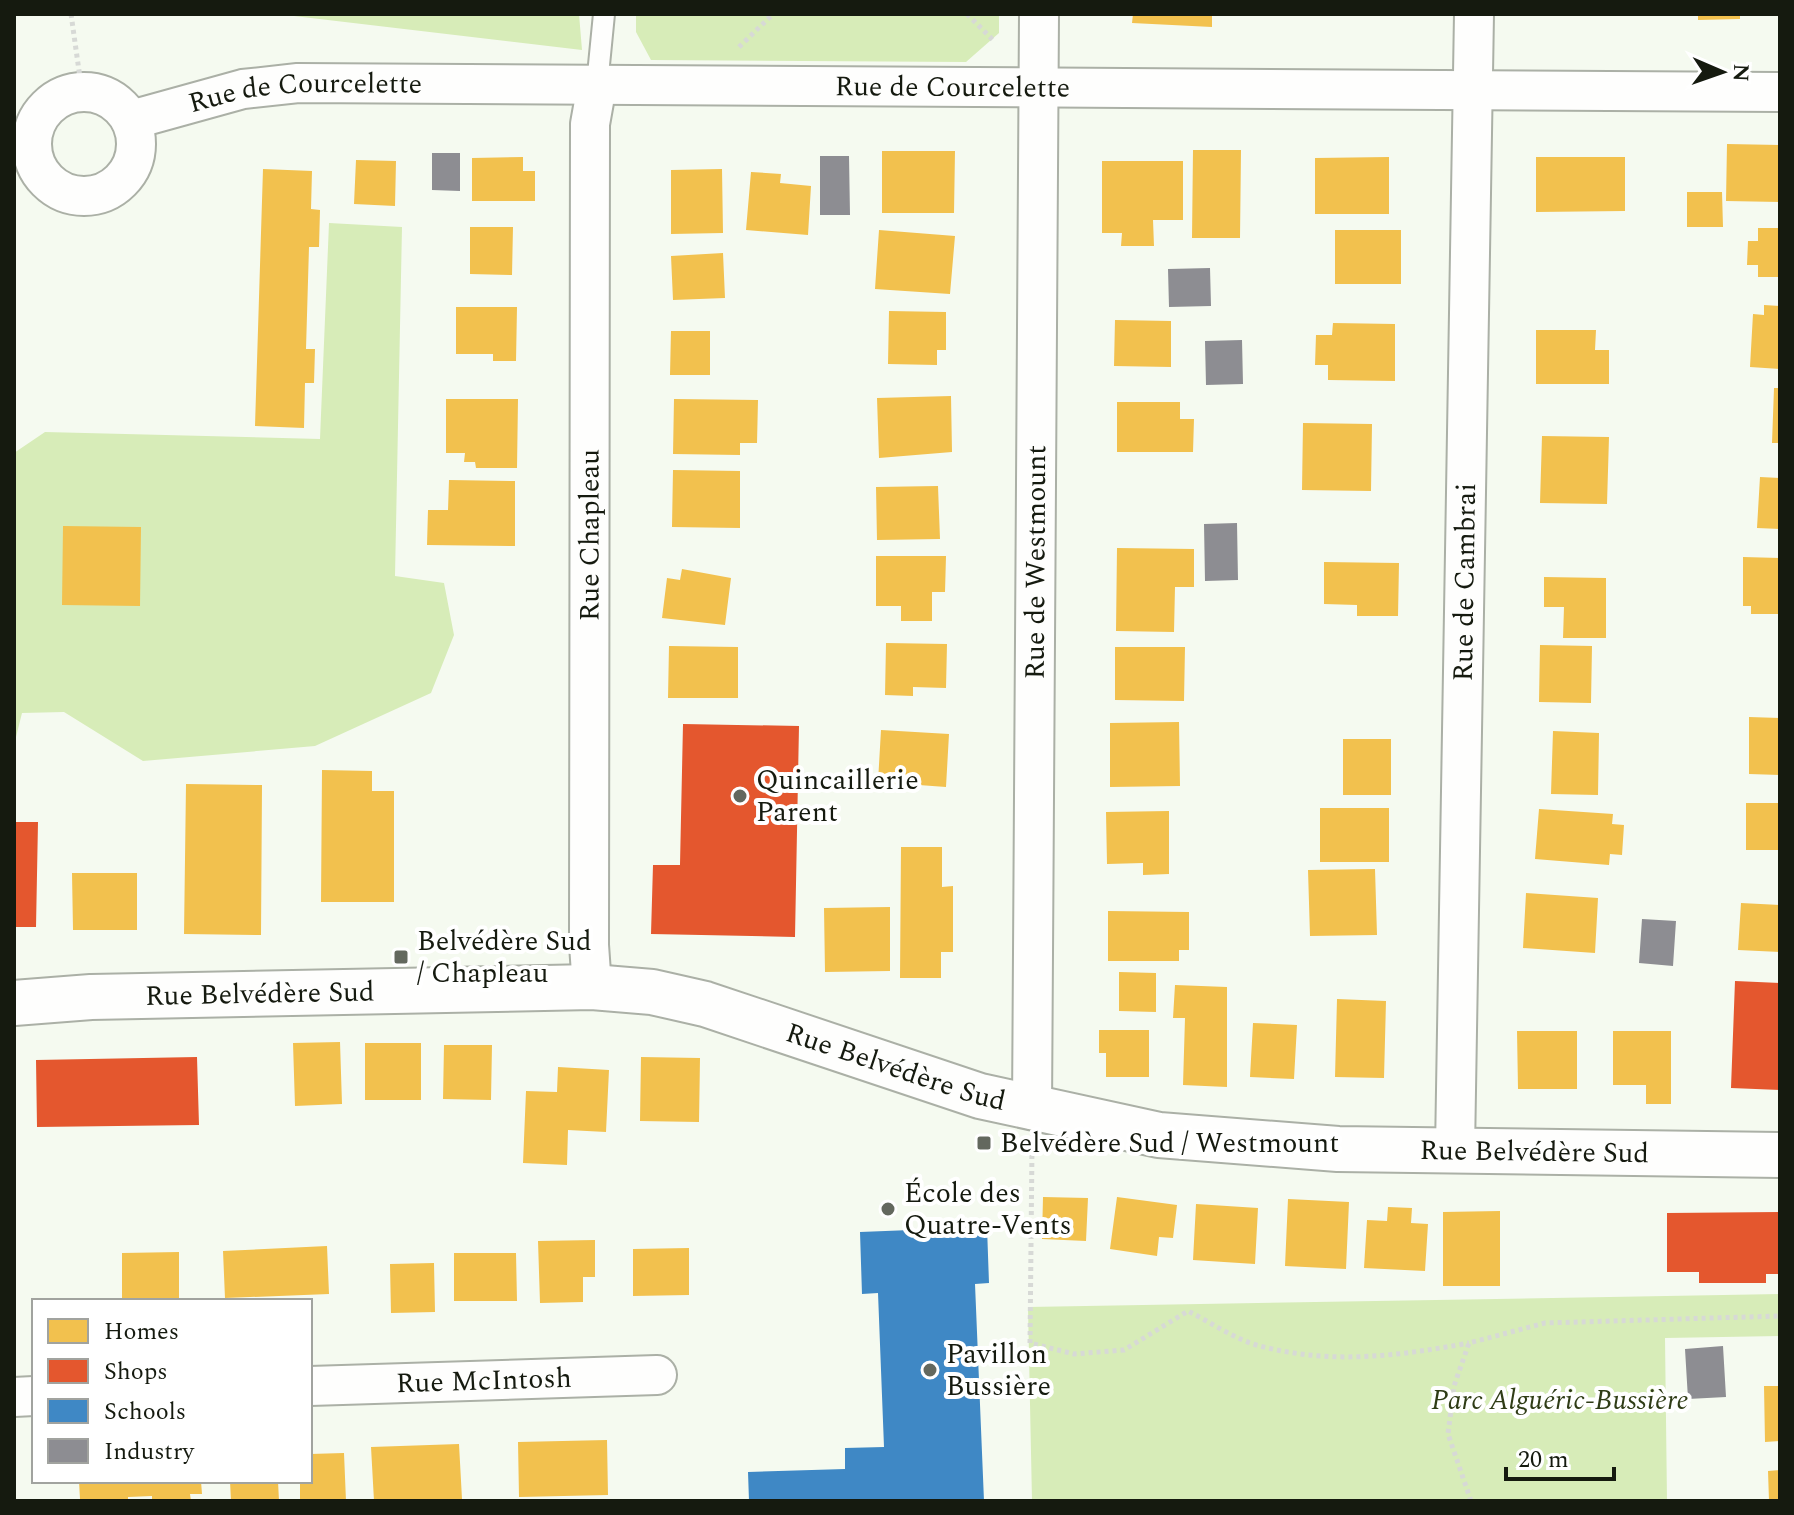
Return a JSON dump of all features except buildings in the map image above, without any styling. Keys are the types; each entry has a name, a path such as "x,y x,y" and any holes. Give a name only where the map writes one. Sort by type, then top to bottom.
{"street":[{"name":"Rue de Westmount","path":"1032,1110 1039,14"},
{"name":"Rue de Cambrai","path":"1455,1150 1474,14"},
{"name":"Rue de Courcelette","path":"131,120 243,89 298,83 1780,92"},
{"name":"Rue Chapleau","path":"592,987 589,945 590,124 597,85"},
{"path":"82,92 110,99 131,120 136,154 130,171 118,184 103,193 86,197 69,195 54,187 42,175 34,159 35,128 52,103 82,92"},
{"name":"Rue Belvédère Sud","path":"14,1003 91,997 592,987 652,992 705,1004 980,1096 1032,1110 1159,1135 1338,1149 1780,1155"},
{"name":"Rue McIntosh","path":"312,1386 657,1375"}],"lane":[{"path":"597,85 604,14"}],"path":[{"path":"71,14 82,92"},
{"path":"735,51 773,14"},
{"path":"967,14 994,41"},
{"path":"1032,1110 1030,1343 1074,1354 1124,1350 1188,1311 1258,1346 1331,1358 1390,1358 1469,1343 1545,1323 1780,1316"},
{"path":"1469,1343 1454,1386 1448,1434 1471,1501"}],"green space":[{"path":"277,14 579,14 582,50"},
{"path":"636,14 999,14 999,33 966,62 651,60 636,32"},
{"path":"329,223 402,227 395,576 444,583 454,635 431,693 315,746 143,761 64,712 22,713 14,745 14,453 45,432 320,439"},
{"name":"Parc Alguéric-Bussière","path":"1780,1294 1780,1336 1665,1338 1667,1501 1032,1501 1028,1307"}],"place":[{"name":"Quincaillerie Parent","path":"740,796"},
{"name":"Belvédère Sud / Chapleau","path":"401,957"},
{"name":"Belvédère Sud / Westmount","path":"984,1143"},
{"name":"École des Quatre-Vents","path":"888,1209"},
{"name":"Pavillon Bussière","path":"930,1370"}]}
